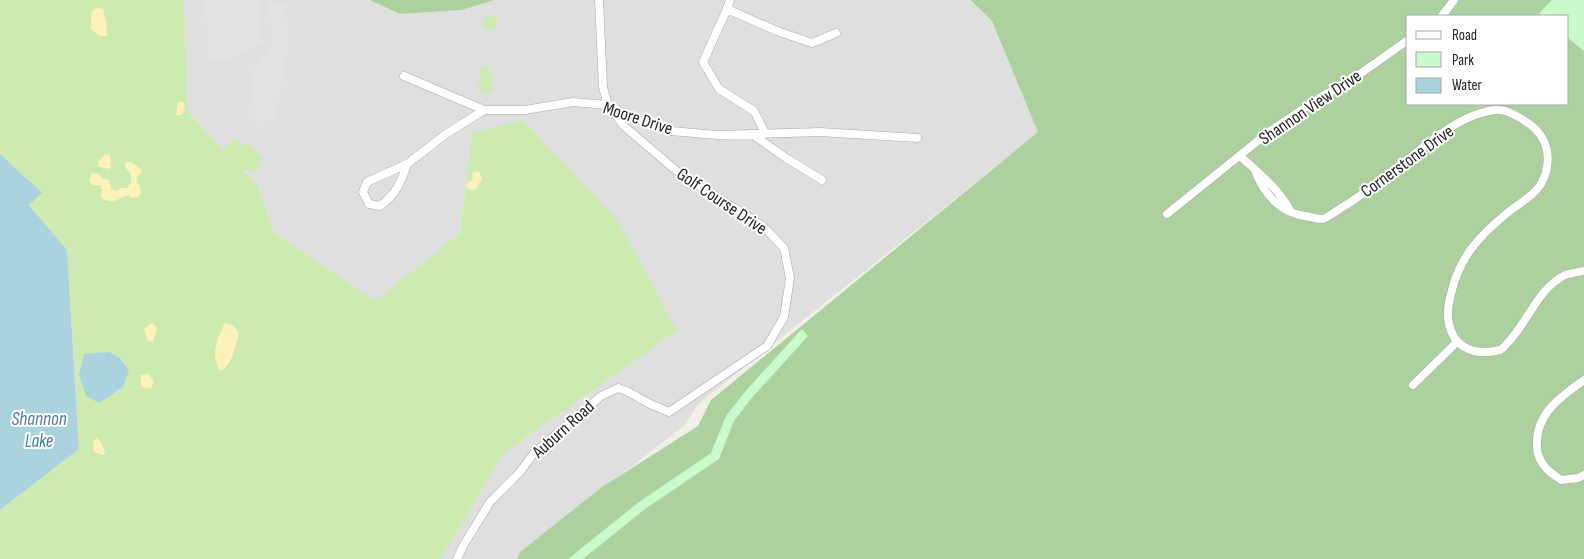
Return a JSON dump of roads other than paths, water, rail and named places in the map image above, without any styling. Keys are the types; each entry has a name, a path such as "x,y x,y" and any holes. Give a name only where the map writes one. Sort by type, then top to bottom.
{"street":[{"name":"Golf Course Drive","path":"599,0 603,87 608,105 624,126 679,173 763,226 784,248 790,278 784,317 767,346 705,388"},
{"path":"730,0 728,10 703,62 720,89 754,112 765,133"},
{"path":"1443,15 1454,0"},
{"path":"728,10 777,32 812,43 836,33"},
{"name":"Shannon View Drive","path":"1167,214 1270,131 1321,97 1350,81 1406,41"},
{"path":"404,76 484,110"},
{"name":"Moore Drive","path":"484,110 525,110 573,102 608,105 634,118 671,131 717,135 820,132 917,138"},
{"name":"Cornerstone Drive","path":"1240,156 1254,168 1259,183 1279,207 1304,216 1322,219 1352,201 1436,137 1465,118 1491,109 1511,112 1531,125 1544,140 1548,151 1547,168 1540,185 1482,235 1462,259 1453,284 1448,317 1452,334 1457,342"},
{"path":"407,164 402,179 391,198 380,206 369,204 363,192 367,182 407,164 446,134 484,110"},
{"path":"752,134 822,180"},
{"path":"1413,385 1457,342 1466,348 1483,353 1501,350 1517,332 1535,304 1551,285 1566,275 1584,271"},
{"path":"1584,380 1551,406 1539,424 1536,439 1537,452 1545,468 1561,480 1584,475"},
{"name":"Auburn Road","path":"457,559 490,502 520,472 534,454 601,396 618,388 669,412 705,388"}],"water":[{"name":"Shannon Lake","path":"0,154 42,193 29,205 67,250 79,449 0,510"},
{"path":"109,352 119,357 129,370 123,387 99,403 86,396 79,375 84,354"}]}
